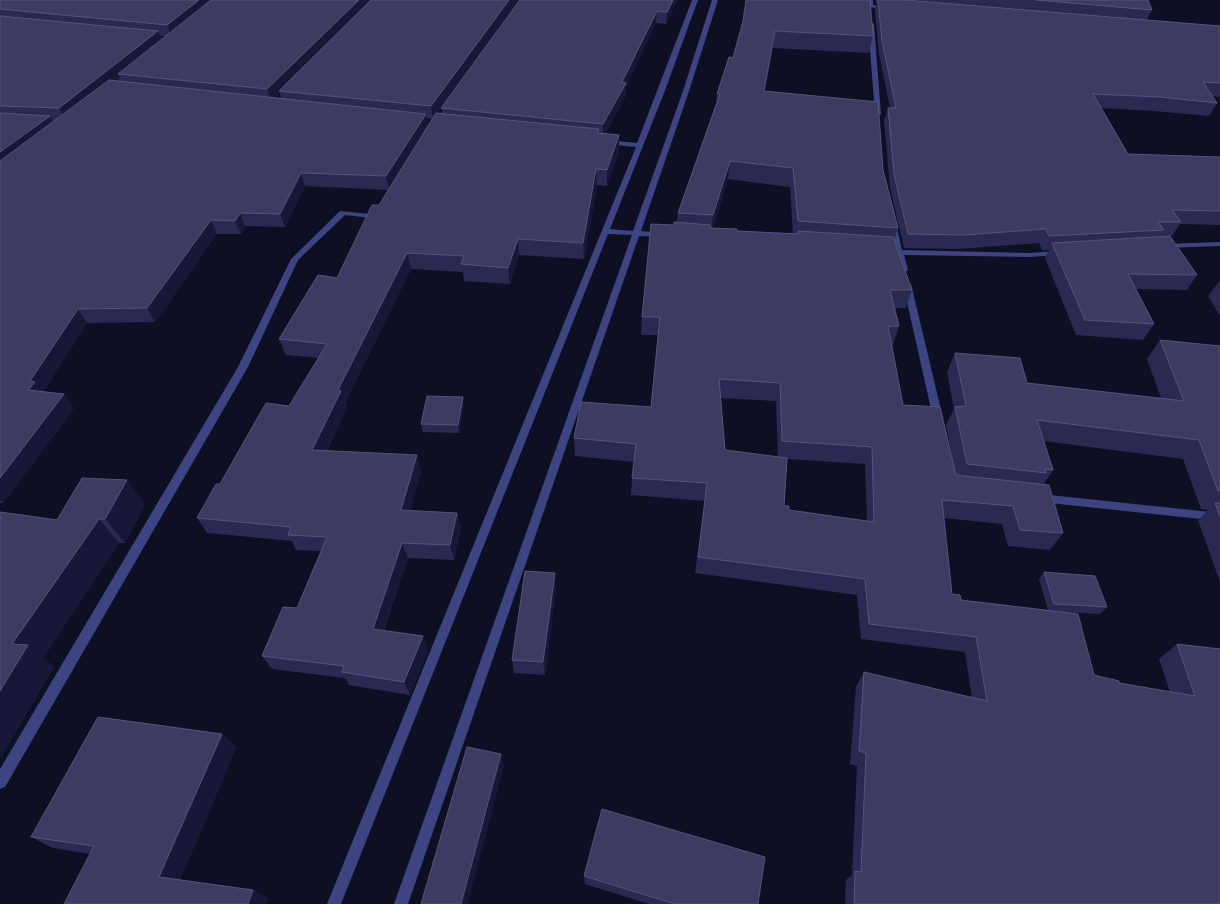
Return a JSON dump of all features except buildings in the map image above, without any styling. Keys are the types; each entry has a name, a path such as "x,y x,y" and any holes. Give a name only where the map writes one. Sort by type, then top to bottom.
{"street":[{"path":"334,904 604,230 661,93 695,0"},
{"path":"401,904 685,94 715,0"},
{"path":"879,121 870,3 900,8"},
{"path":"600,142 638,146"},
{"path":"0,782 243,367 295,259 343,212 378,218 384,210"},
{"path":"890,215 894,251 940,432"},
{"path":"604,230 674,236"},
{"path":"1155,246 1220,244"},
{"path":"894,251 1029,255 1068,253"},
{"path":"1031,497 1220,517"}]}
